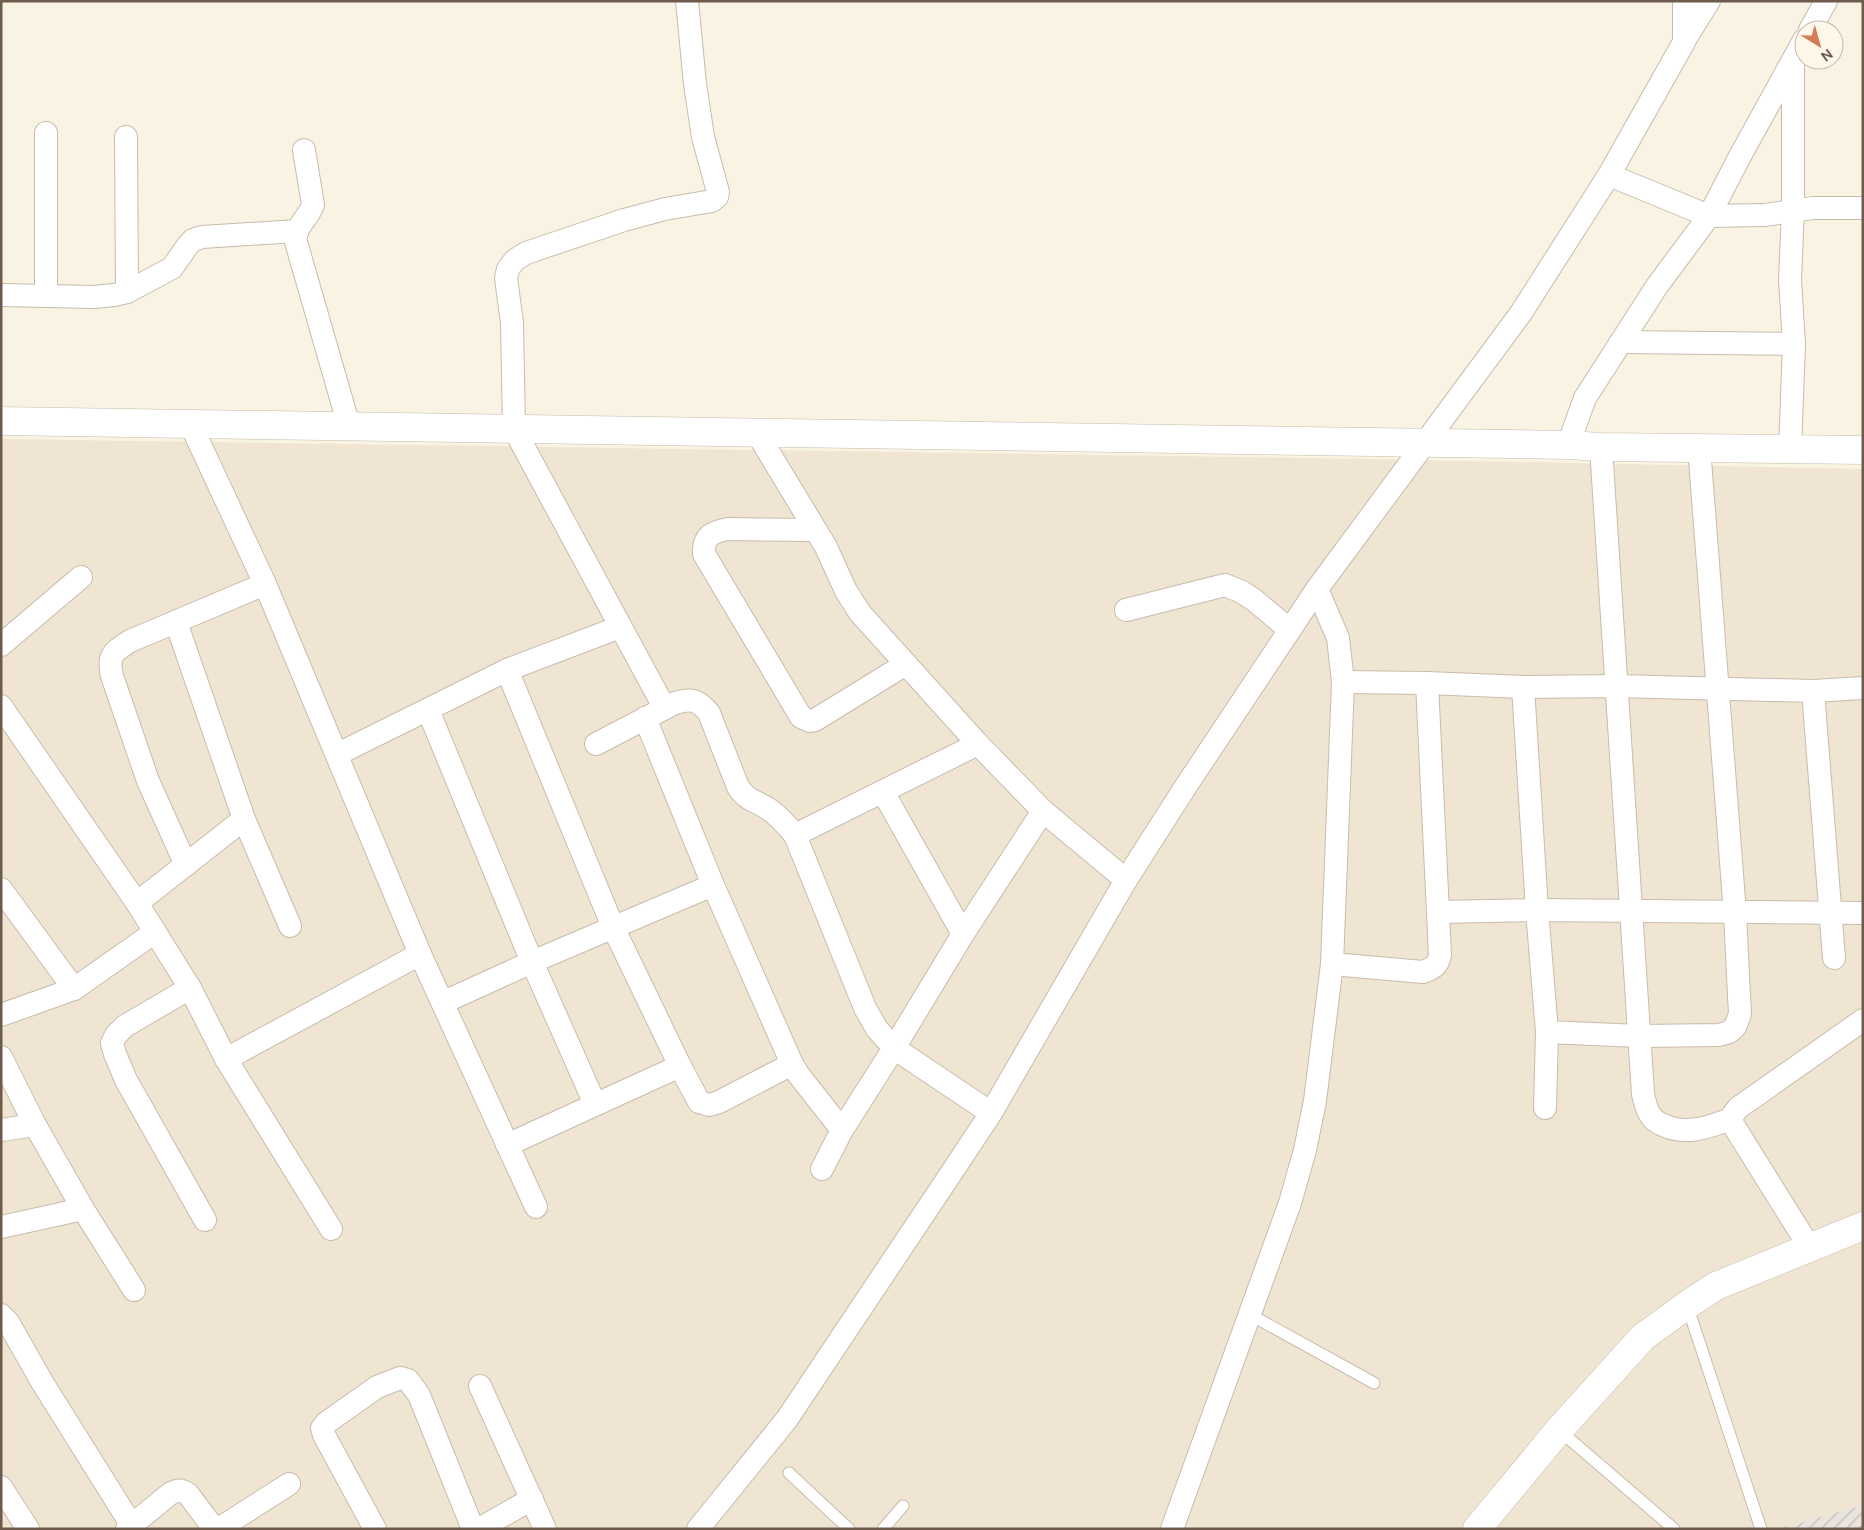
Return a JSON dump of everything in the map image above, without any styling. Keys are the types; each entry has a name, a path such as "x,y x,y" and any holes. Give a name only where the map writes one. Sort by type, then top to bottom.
{"street":[{"path":"664,707 514,429 512,324 506,278 508,269 515,260 526,253 624,220 665,209 712,201 717,197 716,179 703,136 695,84 687,1"},
{"path":"1684,1 1684,42"},
{"path":"698,1529 787,1419 991,1113 1126,880 1290,630 1318,589 1521,313 1609,175 1709,1"},
{"path":"1816,20 1826,1"},
{"path":"1790,449 1794,344 1790,280 1793,210 1793,60"},
{"path":"1568,445 1585,398 1657,286 1709,216 1793,60"},
{"path":"46,133 46,296"},
{"path":"126,137 127,292"},
{"path":"304,150 313,205 296,231 296,242 349,426"},
{"path":"1609,175 1709,216 1764,215 1813,208 1863,208"},
{"path":"1,295 94,297 114,295 127,292 172,268 188,245 197,238 296,231"},
{"path":"1621,342 1794,344"},
{"path":"1,421 1863,450"},
{"path":"190,423 265,584 338,754 420,954 444,1002 536,1207"},
{"path":"757,433 826,547 852,602 978,744 1044,811 1126,880"},
{"path":"1601,447 1643,1094 1649,1112 1656,1122 1671,1129 1687,1131 1701,1129 1731,1119"},
{"path":"1547,1032 1639,1036 1719,1035 1729,1032 1735,1027 1740,1014 1735,913 1699,447"},
{"path":"816,530 728,529 716,531 708,537 704,545 704,554 801,717 810,721 820,717 906,664"},
{"path":"1,645 81,577"},
{"path":"186,865 148,781 112,676 110,661 113,654 130,641 265,584"},
{"path":"1126,610 1226,586 1242,592 1254,600 1290,630"},
{"path":"1172,1529 1290,1203 1305,1150 1315,1101 1332,964 1343,682 1338,638 1318,589"},
{"path":"176,622 244,819 290,926"},
{"path":"338,754 507,670 620,627"},
{"path":"507,670 613,928 699,1102 709,1105 719,1102 792,1064"},
{"path":"1343,682 1524,687 1617,686 1718,690 1813,691 1863,688"},
{"path":"1332,964 1423,972 1439,962 1426,683"},
{"path":"1524,687 1537,910 1547,1032 1545,1108"},
{"path":"1813,691 1834,958"},
{"path":"596,744 664,707 688,699 704,707 710,713 738,787 744,796 767,808 783,820 795,835 865,1008 877,1029 894,1048 991,1113"},
{"path":"1,706 137,903 190,988 226,1059 331,1229"},
{"path":"428,710 532,962 595,1104"},
{"path":"645,718 713,885 792,1064 842,1130"},
{"path":"795,835 978,744"},
{"path":"883,792 963,934"},
{"path":"822,1169 842,1130 963,934 1044,811"},
{"path":"137,903 244,819"},
{"path":"444,1002 532,962 713,885"},
{"path":"1,889 74,989"},
{"path":"1438,912 1537,910 1863,913"},
{"path":"1,1015 74,989 155,932"},
{"path":"226,1059 420,954"},
{"path":"190,988 124,1026 112,1043 126,1080 205,1220"},
{"path":"1810,1248 1731,1119 1733,1112 1738,1108 1863,1020"},
{"path":"1,1057 35,1125 83,1210 134,1290"},
{"path":"507,1145 680,1066"},
{"path":"1,1130 35,1125"},
{"path":"1,1227 83,1210"},
{"path":"1479,1528 1559,1430 1643,1336 1687,1304 1716,1286 1863,1226"},
{"path":"1,1315 8,1322 42,1382 131,1527 171,1493 180,1490 188,1494 212,1526 216,1528 225,1525 289,1484"},
{"path":"375,1529 322,1428 377,1387 400,1378 408,1380 414,1386 422,1401 473,1529"},
{"path":"480,1386 545,1529"},
{"path":"1,1487 28,1529"},
{"path":"478,1529 532,1499"}],"lane":[{"path":"1687,1304 1761,1529"},
{"path":"1249,1314 1374,1383"},
{"path":"1559,1430 1674,1529"},
{"path":"789,1473 849,1529"},
{"path":"883,1529 903,1506"}],"shaded area":[{"path":"1,439 1370,459 1863,469 1863,1529 1,1529"},
{"path":"1863,1505 1863,1529 1778,1529"}]}
